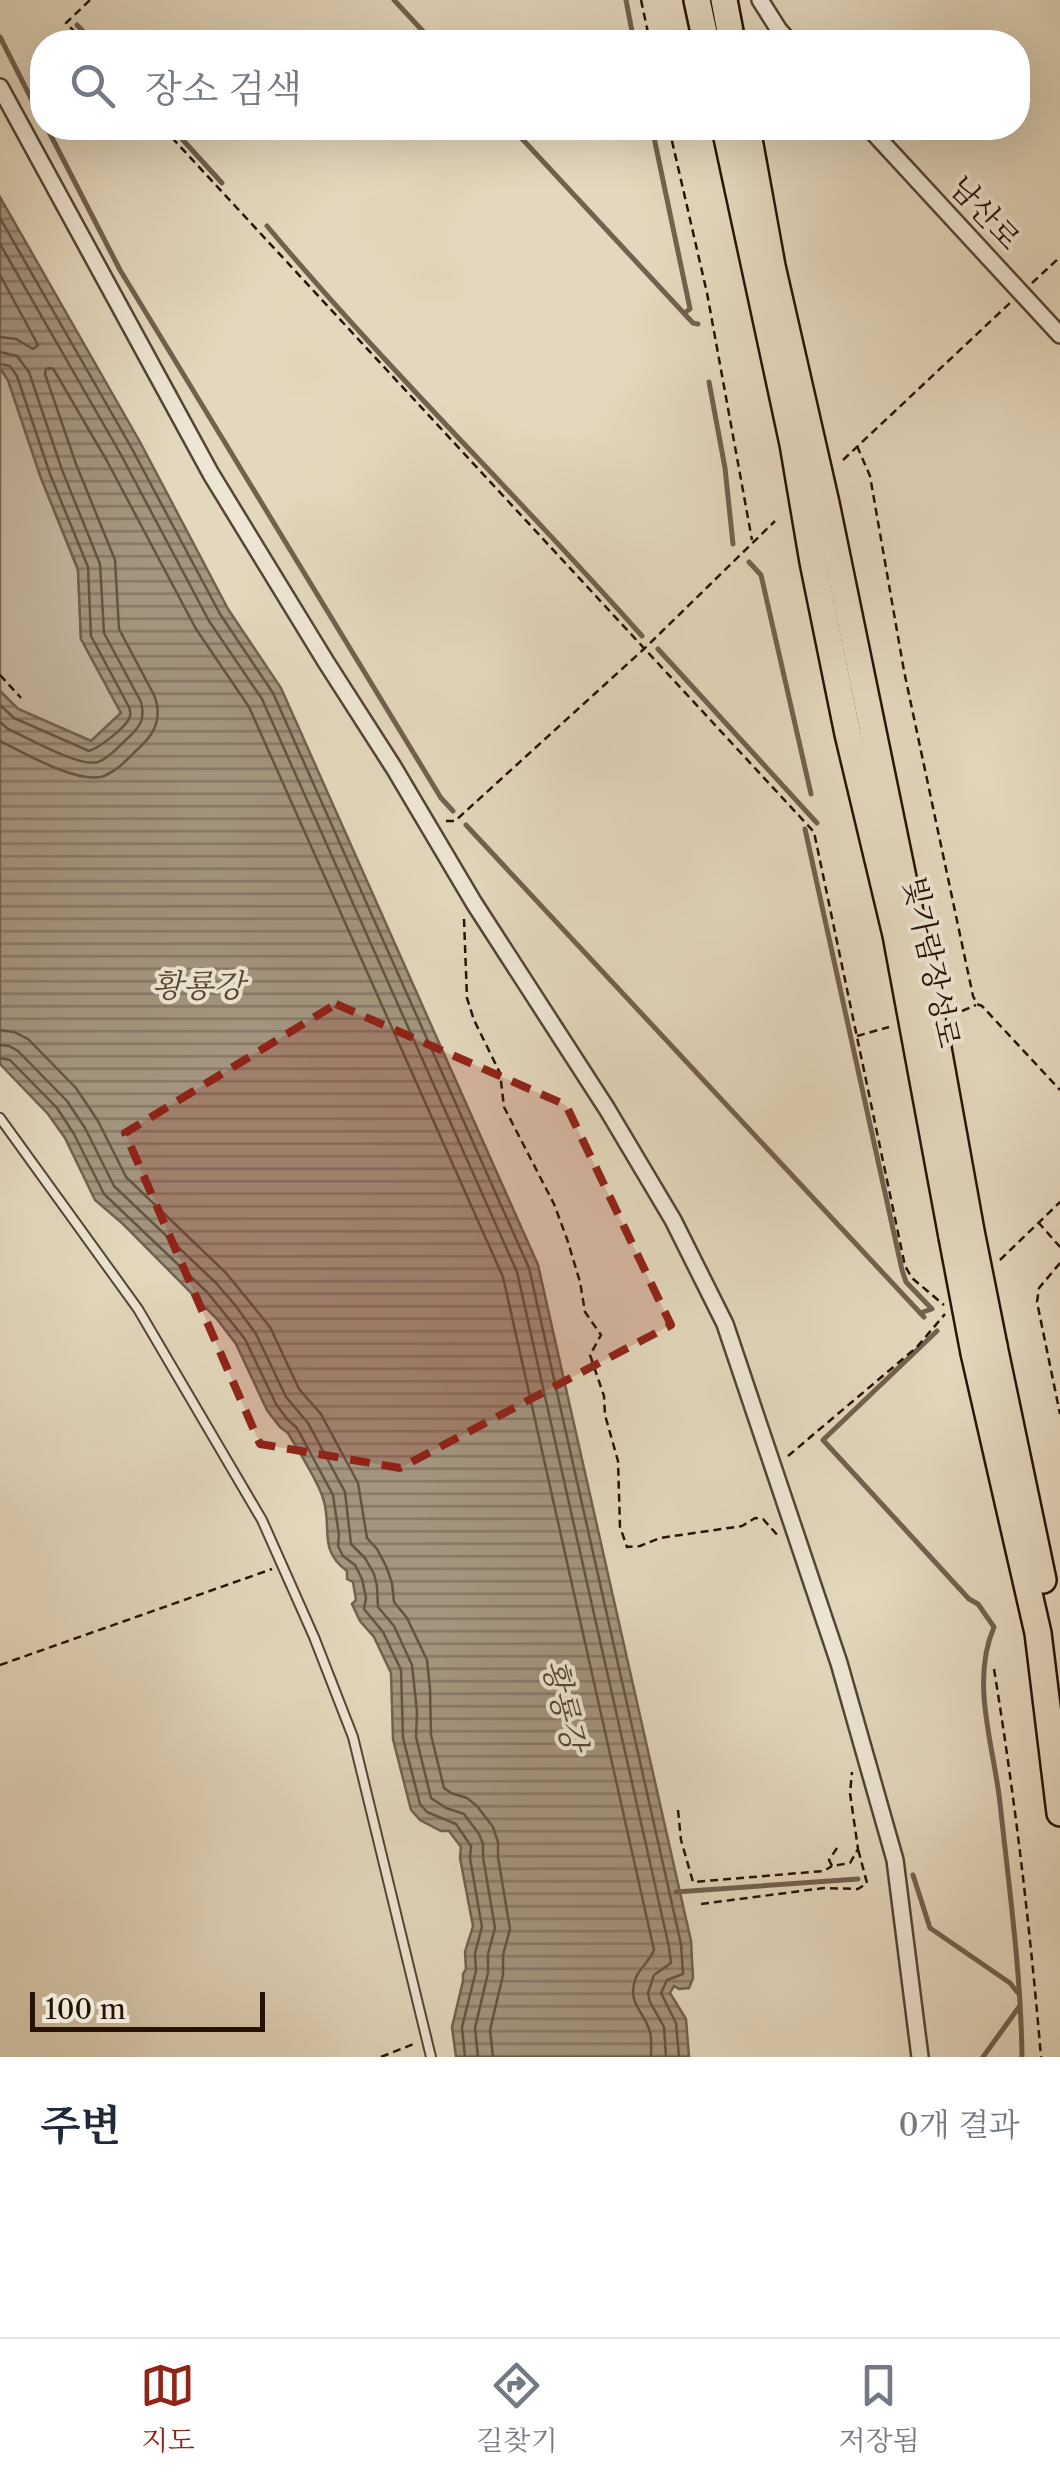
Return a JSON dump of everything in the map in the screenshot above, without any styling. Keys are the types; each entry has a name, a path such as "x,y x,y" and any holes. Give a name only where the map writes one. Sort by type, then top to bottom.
{"highway":[{"path":"697,0 703,30"},
{"path":"724,0 730,30"},
{"name":"빛가람장성로","path":"728,140 793,444 848,734 962,1234 1038,1633 1060,1813"},
{"name":"빛가람장성로","path":"749,140 772,266 826,503 934,1029 962,1234"},
{"name":"빛가람장성로","path":"984,1350 1060,1674"}],"street":[{"path":"760,0 779,30"},
{"path":"0,87 211,474 474,903 607,1109 673,1220 725,1324 839,1663 896,1860 920,2057"},
{"name":"남산로","path":"880,140 1060,335"}],"lane":[{"path":"0,1118 138,1309 262,1520 314,1636 353,1737 431,2057"}],"path":[{"path":"74,30 66,22 90,0"},
{"path":"640,0 647,30"},
{"path":"174,140 814,832 905,1266 912,1278 949,1310 917,1347 775,1468"},
{"path":"672,140 706,293 752,542"},
{"path":"843,460 1060,257"},
{"path":"857,446 870,476 904,671 977,1004 1060,1090"},
{"path":"447,821 456,821 645,648 775,521"},
{"path":"0,675 21,698"},
{"path":"474,903 464,909 467,998 500,1074 504,1107 554,1204 580,1282 585,1312 600,1335 590,1356 604,1396 618,1461 620,1527 627,1547 742,1526 755,1518 764,1519 786,1543 800,1542"},
{"path":"962,1011 977,1004"},
{"path":"858,1036 889,1027"},
{"path":"1000,1260 1060,1202"},
{"path":"1038,1222 1060,1248"},
{"path":"1060,1263 1038,1288 1037,1302 1060,1414"},
{"path":"0,1665 282,1565"},
{"path":"994,1669 1013,1788 1041,2057"},
{"path":"701,1904 824,1888 858,1888 867,1883 850,1793 851,1774 863,1748"},
{"path":"678,1810 692,1882 824,1872 850,1862 858,1849"},
{"path":"832,1866 829,1860 837,1848"},
{"path":"381,2057 426,2039"}],"highlighted area":[{"path":"336,1004 566,1105 671,1325 400,1468 260,1444 125,1133"}],"shaded area":[{"path":"0,368 8,380 78,570 81,639 121,713 91,741 18,709 0,691"}],"water":[{"name":"황룡강","path":"0,197 140,442 228,609 281,688 538,1265 691,1941 693,1978 689,1988 674,1986 670,1993 686,2019 689,2057 456,2057 452,2027 473,1926 461,1847 449,1831 420,1820 411,1810 393,1739 391,1673 352,1604 356,1600 353,1582 332,1554 326,1509 317,1482 288,1433 267,1410 236,1344 217,1319 95,1200 65,1138 48,1114 0,1064 0,691 18,709 91,741 121,713 81,639 78,569 41,478 8,380 0,368"}],"waterway":[{"path":"394,0 422,30"},
{"path":"626,0 632,30"},
{"path":"77,25 82,30"},
{"path":"0,37 30,96"},
{"path":"53,140 120,270 441,798 453,811"},
{"path":"183,140 222,183"},
{"path":"523,140 698,324"},
{"path":"655,140 690,309 684,313"},
{"path":"267,226 358,330 642,636"},
{"path":"709,382 725,468 733,544"},
{"path":"749,562 761,575 811,794"},
{"path":"658,649 817,823"},
{"path":"466,825 924,1317"},
{"path":"805,829 902,1270 906,1282 932,1309 920,1313"},
{"path":"937,1331 823,1440 969,1599 978,1604 994,1627 987,1648 984,1692 1014,1930 1022,2057"},
{"path":"913,1875 930,1928 1010,1983 1018,1993"},
{"path":"676,1892 858,1879"},
{"path":"983,2057 1019,2007"}]}
